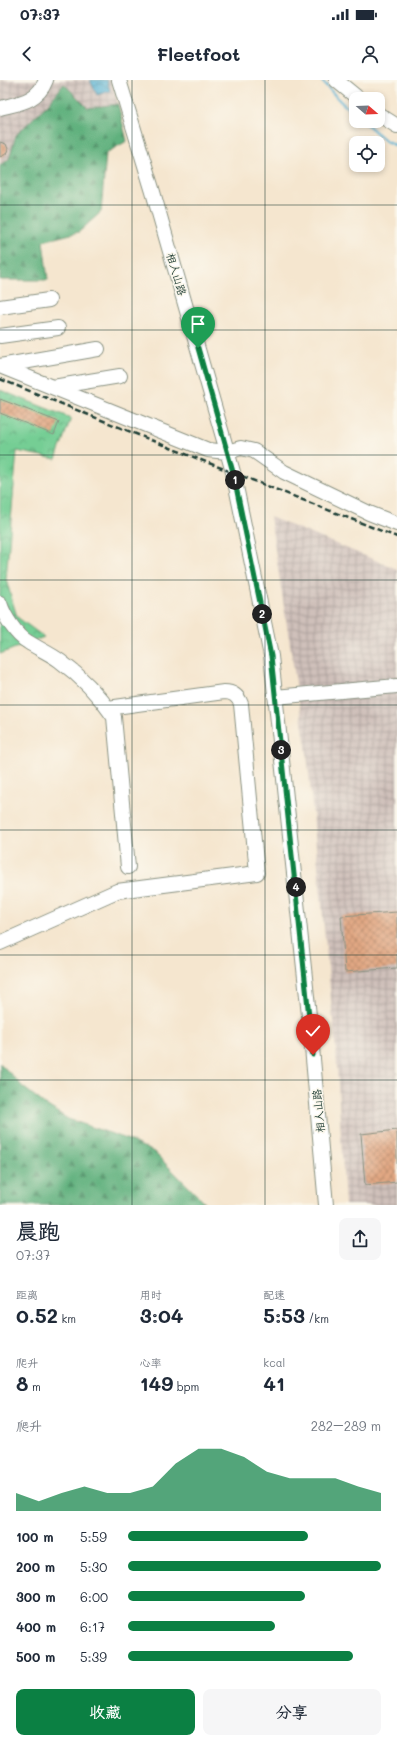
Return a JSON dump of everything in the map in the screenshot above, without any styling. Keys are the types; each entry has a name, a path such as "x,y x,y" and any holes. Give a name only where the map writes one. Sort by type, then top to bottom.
{"street":[{"path":"0,108 28,101 43,88 46,80"},
{"name":"相人山路","path":"119,80 153,192 233,472 271,656 310,1025 326,1205"},
{"path":"336,80 351,92"},
{"path":"385,118 397,126"},
{"path":"0,307 49,300"},
{"path":"0,336 58,328"},
{"path":"0,366 98,349"},
{"path":"0,366 189,444 208,450 227,452 241,448 254,451 284,472 369,513 397,524"},
{"path":"52,387 120,376"},
{"path":"0,603 3,612 10,623 26,641 60,661 86,682 114,717 128,867"},
{"path":"275,697 397,686"},
{"path":"0,943 117,891 257,873 241,704 236,695 231,692 224,692 108,708"}],"shaded area":[{"path":"0,80 111,80 118,104 88,108 64,84 48,104 16,135 9,159 0,165"},
{"path":"270,517 397,569 397,1205 345,1205 336,1050 307,753"}],"green space":[{"path":"64,84 88,108 118,104 127,141 106,153 101,212 79,232 43,241 48,280 0,280 0,165 9,159 16,135 48,104"},
{"path":"0,390 71,418 56,459 17,451 6,579 17,617 44,637 0,654"},
{"path":"0,1063 23,1087 46,1105 68,1119 124,1138 154,1152 207,1205 0,1205"}],"water":[{"path":"90,80 107,80 110,91 97,95"}],"building":[{"path":"0,142 6,144 8,149 6,154 0,157"},
{"path":"0,399 59,422 54,435 0,413"},
{"path":"397,912 397,968 345,972 341,916"},
{"path":"397,1130 397,1182 365,1185 361,1134"}],"waterway":[{"path":"321,80 349,109"},
{"path":"371,128 386,141 397,146"}],"railway":[{"path":"0,379 397,537"}],"route":[{"path":"198,348 233,472 271,656 313,1055"}]}
